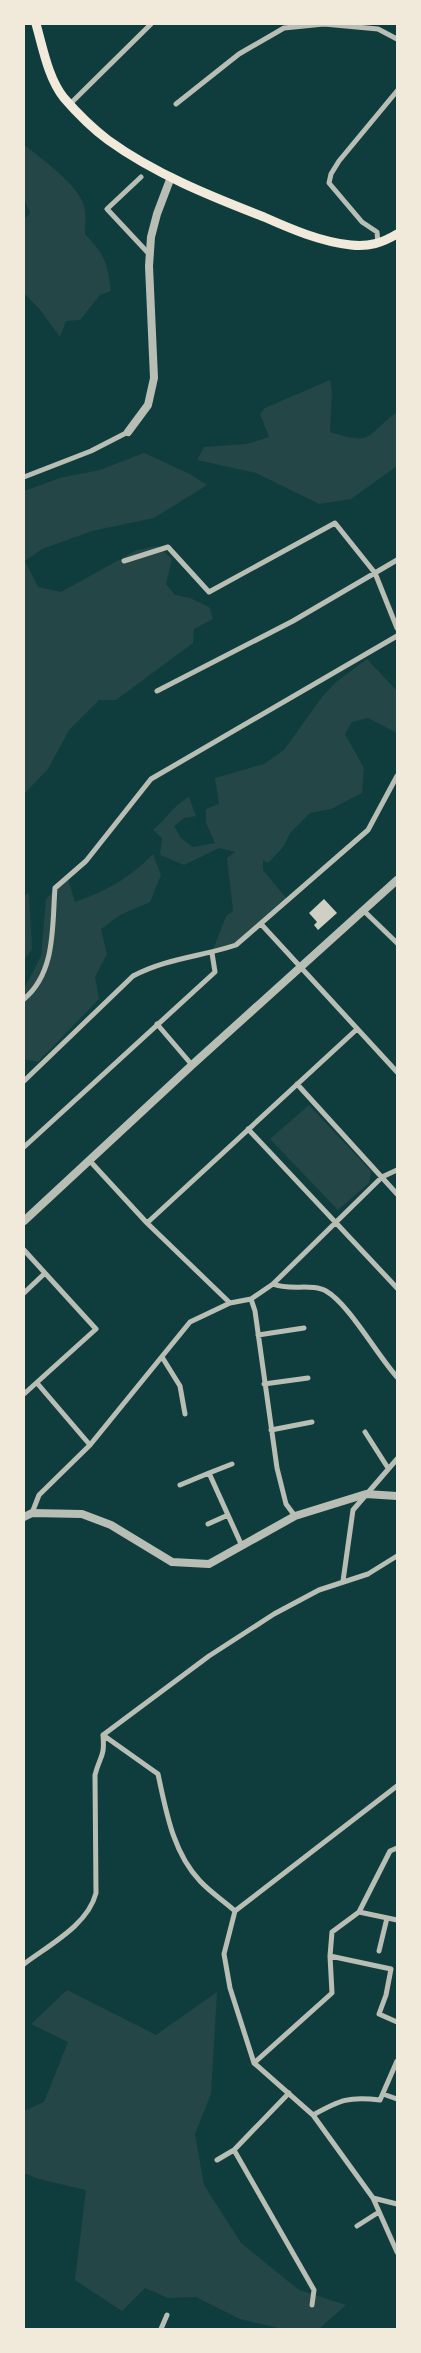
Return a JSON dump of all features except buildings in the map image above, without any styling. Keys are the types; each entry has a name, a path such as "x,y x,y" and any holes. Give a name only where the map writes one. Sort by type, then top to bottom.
{"main road":[{"path":"36,24 52,76 70,104 107,140 140,161 214,197 328,241 350,245 378,244 397,234"}],"street":[{"path":"70,104 151,24"},
{"path":"176,104 239,54 284,28 324,24 378,29 397,40"},
{"path":"378,244 377,232 362,222 329,182 339,162 397,91"},
{"path":"24,477 91,451 128,432 148,404 154,378 150,237 156,214 171,177"},
{"path":"141,178 107,209 150,255"},
{"path":"124,561 168,547 209,592 335,524 375,573 397,628"},
{"path":"157,691 293,622 397,560"},
{"path":"24,999 30,994 49,962 55,888 86,861 151,779 397,636"},
{"path":"24,1081 133,976 153,965 212,953 236,945 368,830 397,776"},
{"path":"24,1221 192,1065 397,880"},
{"path":"364,910 397,943"},
{"path":"261,924 356,1030 397,1072"},
{"path":"24,1147 215,972 212,953"},
{"path":"157,1024 192,1065"},
{"path":"147,1223 356,1030"},
{"path":"297,1084 397,1194"},
{"path":"248,1129 397,1288"},
{"path":"90,1160 147,1223 230,1303"},
{"path":"32,1513 38,1495 90,1446 190,1322 230,1303 251,1299 273,1284 382,1177 397,1170"},
{"path":"24,1250 96,1329 24,1394"},
{"path":"24,1292 45,1273"},
{"path":"273,1284 282,1288 324,1289 338,1300 397,1377"},
{"path":"251,1299 277,1468 286,1504 295,1516"},
{"path":"258,1335 304,1328"},
{"path":"162,1357 180,1386 184,1414"},
{"path":"264,1384 308,1378"},
{"path":"37,1382 90,1446"},
{"path":"271,1430 312,1422"},
{"path":"365,1432 388,1468"},
{"path":"343,1582 353,1510 397,1459"},
{"path":"180,1485 232,1464"},
{"path":"209,1473 242,1546"},
{"path":"24,1517 32,1513 82,1514 111,1526 172,1562 209,1564 295,1516 366,1494 397,1496"},
{"path":"208,1524 228,1516"},
{"path":"103,1735 209,1656 274,1614 319,1590 368,1574 397,1556"},
{"path":"103,1735 158,1774 169,1823 185,1862 200,1881 235,1910"},
{"path":"24,1964 82,1919 93,1904 96,1893 95,1775 98,1765 105,1754 103,1735"},
{"path":"397,1786 235,1910 224,1954 230,1988 254,2063 313,2115 373,2198 397,2252"},
{"path":"254,2063 332,1993 330,1956 332,1932 359,1912 390,1851 397,1848"},
{"path":"359,1912 397,1920"},
{"path":"379,1951 387,1918"},
{"path":"330,1956 390,1969 397,1968"},
{"path":"390,1969 386,1995 379,2014 397,2022"},
{"path":"313,2115 331,2105 356,2097 380,2100 397,2061"},
{"path":"216,2160 234,2150 289,2093"},
{"path":"383,2094 397,2100"},
{"path":"234,2150 314,2290 312,2306"},
{"path":"373,2198 397,2204"},
{"path":"357,2226 379,2212"},
{"path":"161,2329 167,2315"}],"shaded area":[{"path":"24,145 60,174 77,192 85,210 85,234 101,254 108,273 111,291 100,295 80,320 66,321 60,337 42,312 24,293 24,220 30,213 24,198"},
{"path":"330,380 332,392 330,432 362,438 373,433 397,412 397,466 351,499 319,504 256,473 197,460 204,447 247,444 269,437 260,414 265,408"},
{"path":"144,453 190,474 207,485 154,518 92,531 42,549 25,561 38,587 61,592 137,550 158,546 172,559 166,584 175,595 190,598 209,607 213,619 194,629 193,643 116,700 99,700 69,730 48,769 24,794 24,491 60,478 100,470"},
{"path":"367,659 397,691 397,733 368,718 352,722 345,734 364,768 362,793 331,809 310,813 290,833 284,846 268,863 263,860 263,870 287,899 236,945 212,953 226,916 233,911 227,858 235,852 219,848 184,865 160,855 162,838 153,830 179,804 189,797 196,816 184,818 174,826 181,838 193,847 215,843 206,823 206,809 219,804 215,778 264,764 284,750 322,697 336,682"},
{"path":"153,854 161,875 150,902 120,915 101,929 107,954 95,977 99,999 38,1062 24,1059 24,989 41,956 46,899 67,876 75,902 86,898 126,877"},
{"path":"29,893 32,949 24,960 24,895"},
{"path":"309,1105 371,1171 369,1183 338,1210 270,1139"},
{"path":"67,1990 156,2035 217,1992 211,2094 195,2134 204,2185 241,2243 299,2290 346,2305 319,2329 283,2329 240,2319 196,2297 168,2298 145,2288 122,2311 75,2280 86,2190 39,2179 24,2173 24,2111 44,2102 68,2042 31,2024"}]}
